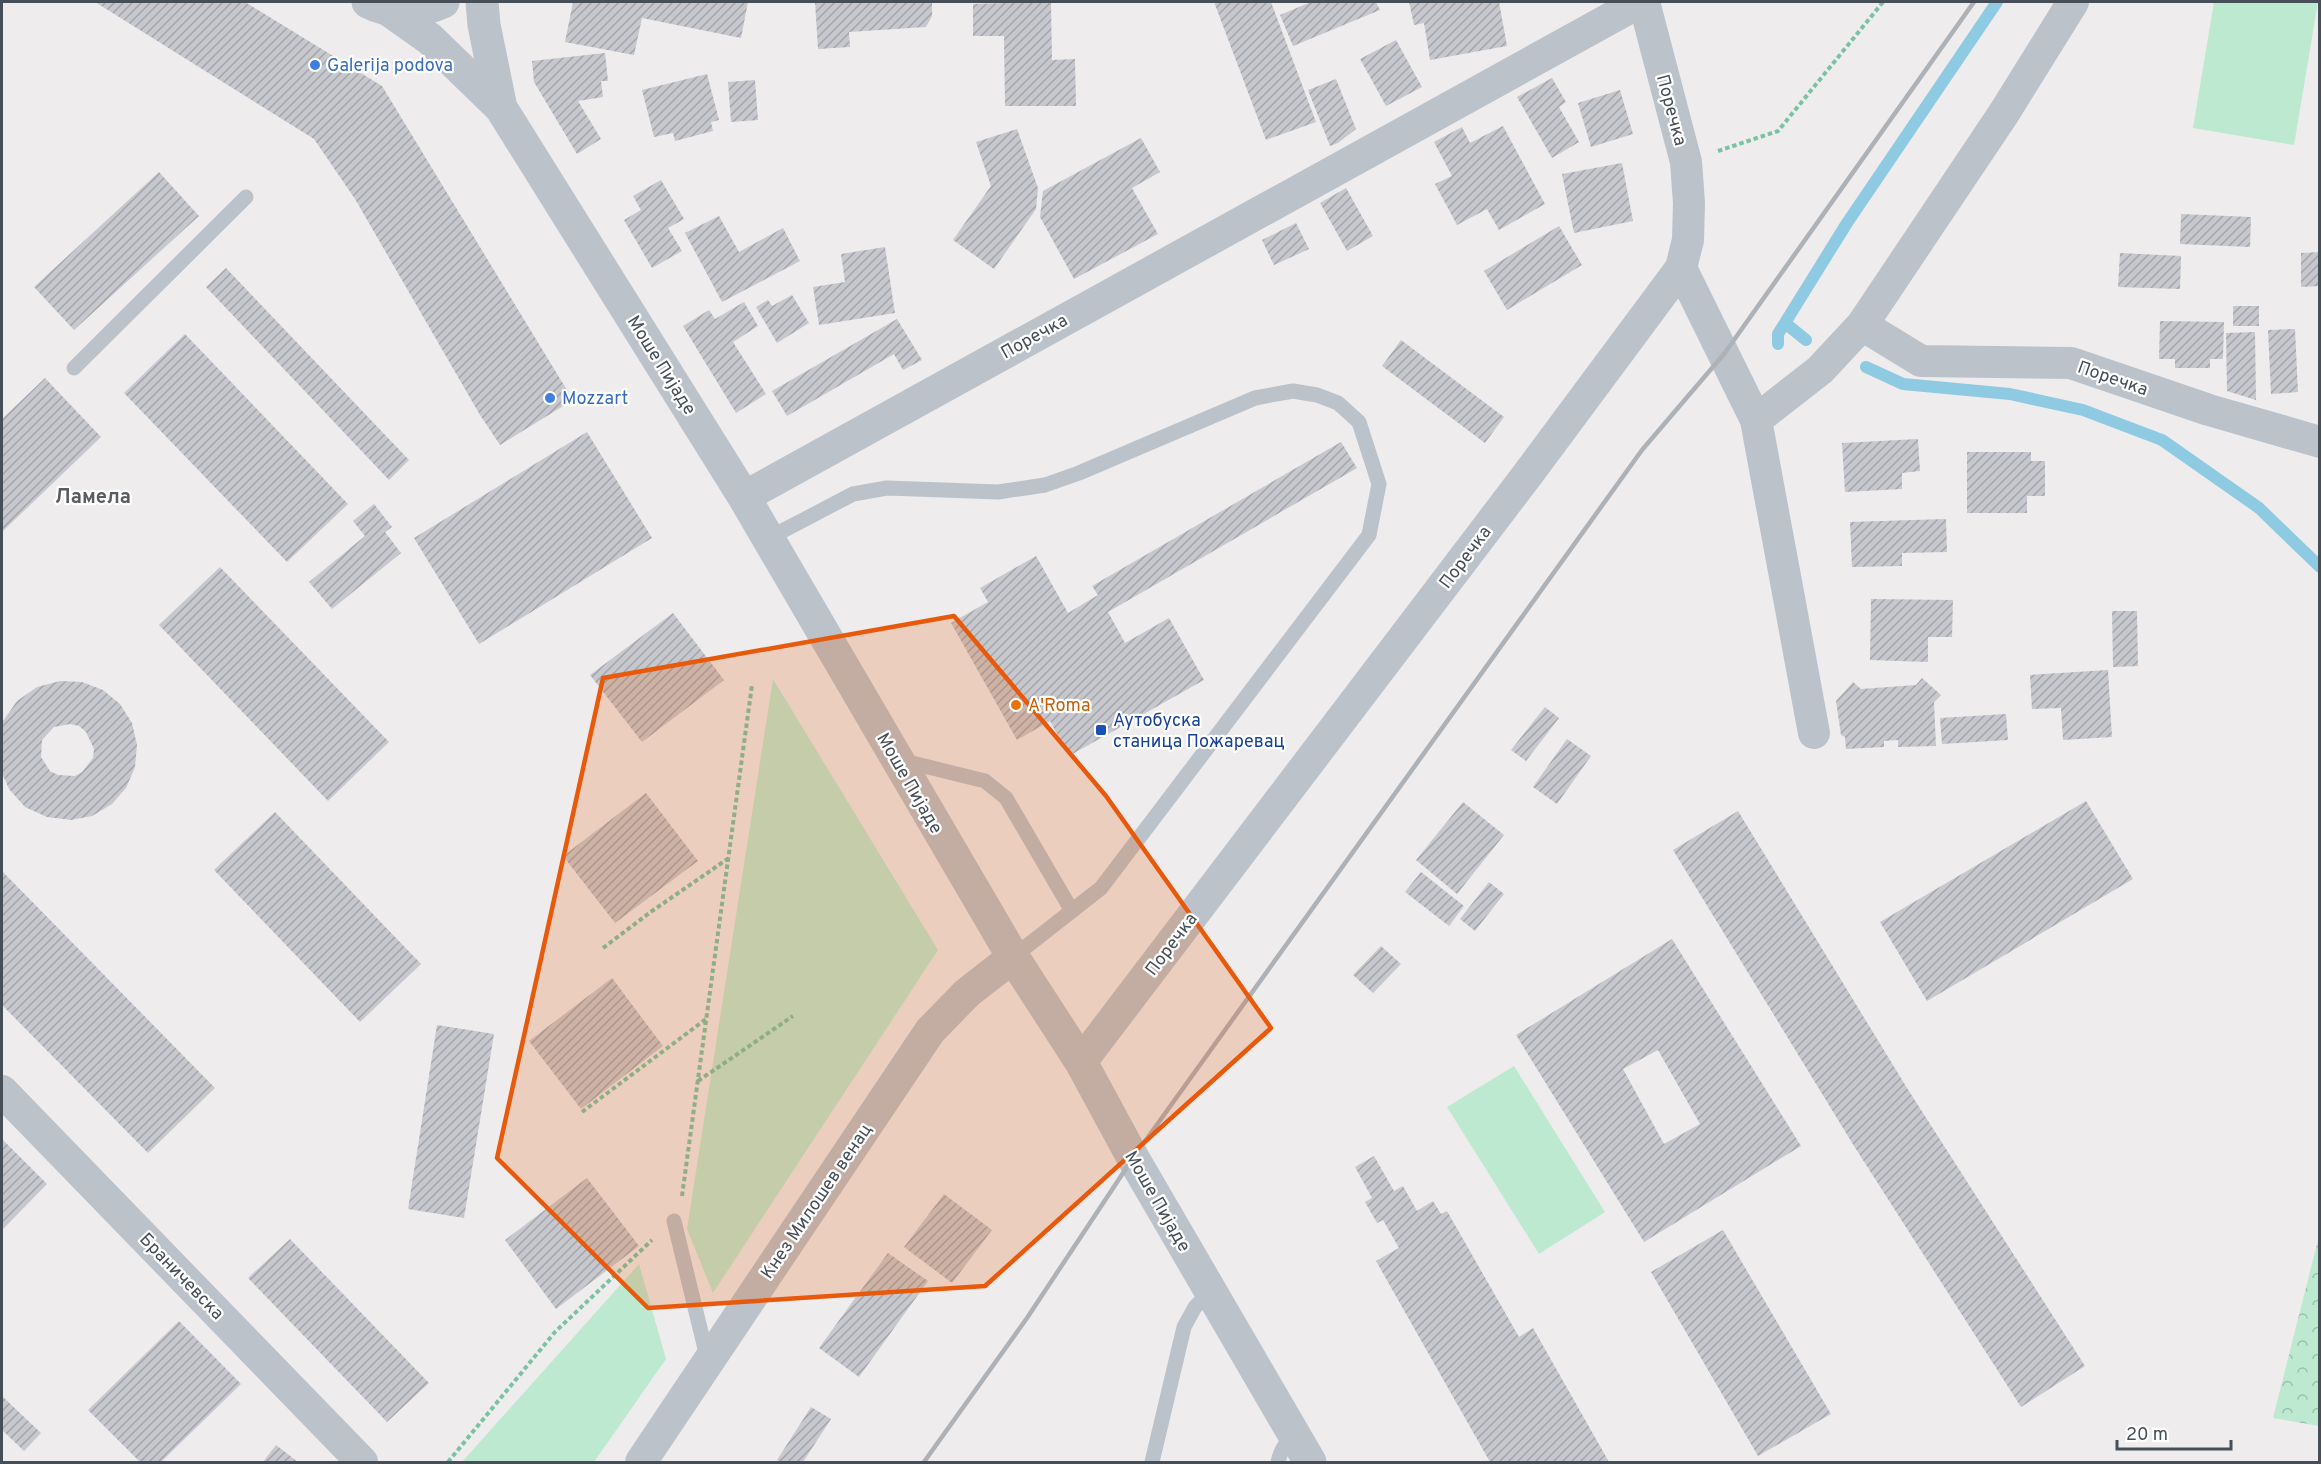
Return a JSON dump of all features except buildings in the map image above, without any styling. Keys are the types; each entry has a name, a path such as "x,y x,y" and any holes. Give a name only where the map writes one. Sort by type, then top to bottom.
{"street":[{"name":"Моше Пијаде","path":"379,6 411,11 432,7 443,2"},
{"name":"Моше Пијаде","path":"482,2 483,25 501,108"},
{"name":"Поречка","path":"744,497 1642,2 1686,162 1689,203 1688,231 1681,268 1082,1062"},
{"path":"1756,420 1820,370 1863,325 2004,113 2073,2"},
{"name":"Моше Пијаде","path":"379,6 430,39 501,108 744,497 1013,957 1082,1062 1133,1158 1210,1292 1294,1454"},
{"path":"1681,268 1756,420 1814,734"},
{"name":"Поречка","path":"1863,325 1921,361 2071,363 2209,410 2319,442"},
{"name":"Кнез Милошев венац","path":"641,1462 930,1031 967,993 1013,957"},
{"name":"Браничевска","path":"2,1090 362,1462"}],"lane":[{"path":"74,368 246,197"},
{"path":"768,539 853,494 887,488 998,492 1045,485 1079,473 1255,398 1293,391 1317,395 1338,403 1359,422 1379,484 1369,535 1101,888 1013,957"},
{"path":"897,759 985,781 1006,798 1072,911"},
{"path":"674,1221 708,1363"},
{"path":"1152,1462 1184,1327 1195,1307 1210,1292"}],"path":[{"path":"1686,162 1778,131 1883,2"},
{"path":"448,1462 555,1332 674,1221 681,1205 752,685"},
{"path":"603,948 729,858"},
{"path":"698,1081 793,1016"},
{"path":"582,1112 706,1019"}],"highlighted area":[{"path":"954,616 1106,796 1271,1028 985,1286 648,1308 497,1158 603,678"}],"green space":[{"path":"2214,2 2318,2 2294,145 2193,128"},
{"path":"773,679 938,950 713,1293 687,1229"},
{"path":"1514,1066 1605,1212 1539,1254 1447,1107"},
{"path":"2319,1236 2319,1426 2273,1418"},
{"path":"639,1264 666,1359 594,1462 462,1462"}],"waterway":[{"path":"1778,344 1778,334 1847,223 1997,2"},
{"path":"1785,323 1806,340"},
{"path":"1866,367 1903,384 2010,394 2083,410 2162,440 2259,508 2320,567"}],"railway":[{"path":"924,1462 1027,1318 1133,1158 1642,450 1724,354 1974,2"}],"place":[{"name":"Galerija podova","path":"315,65"},
{"name":"Mozzart","path":"550,398"},
{"name":"A'Roma","path":"1016,705"},
{"name":"Аутобуска станица Пожаревац","path":"1101,730"}],"district":[{"name":"Ламела","path":"93,496"}]}
